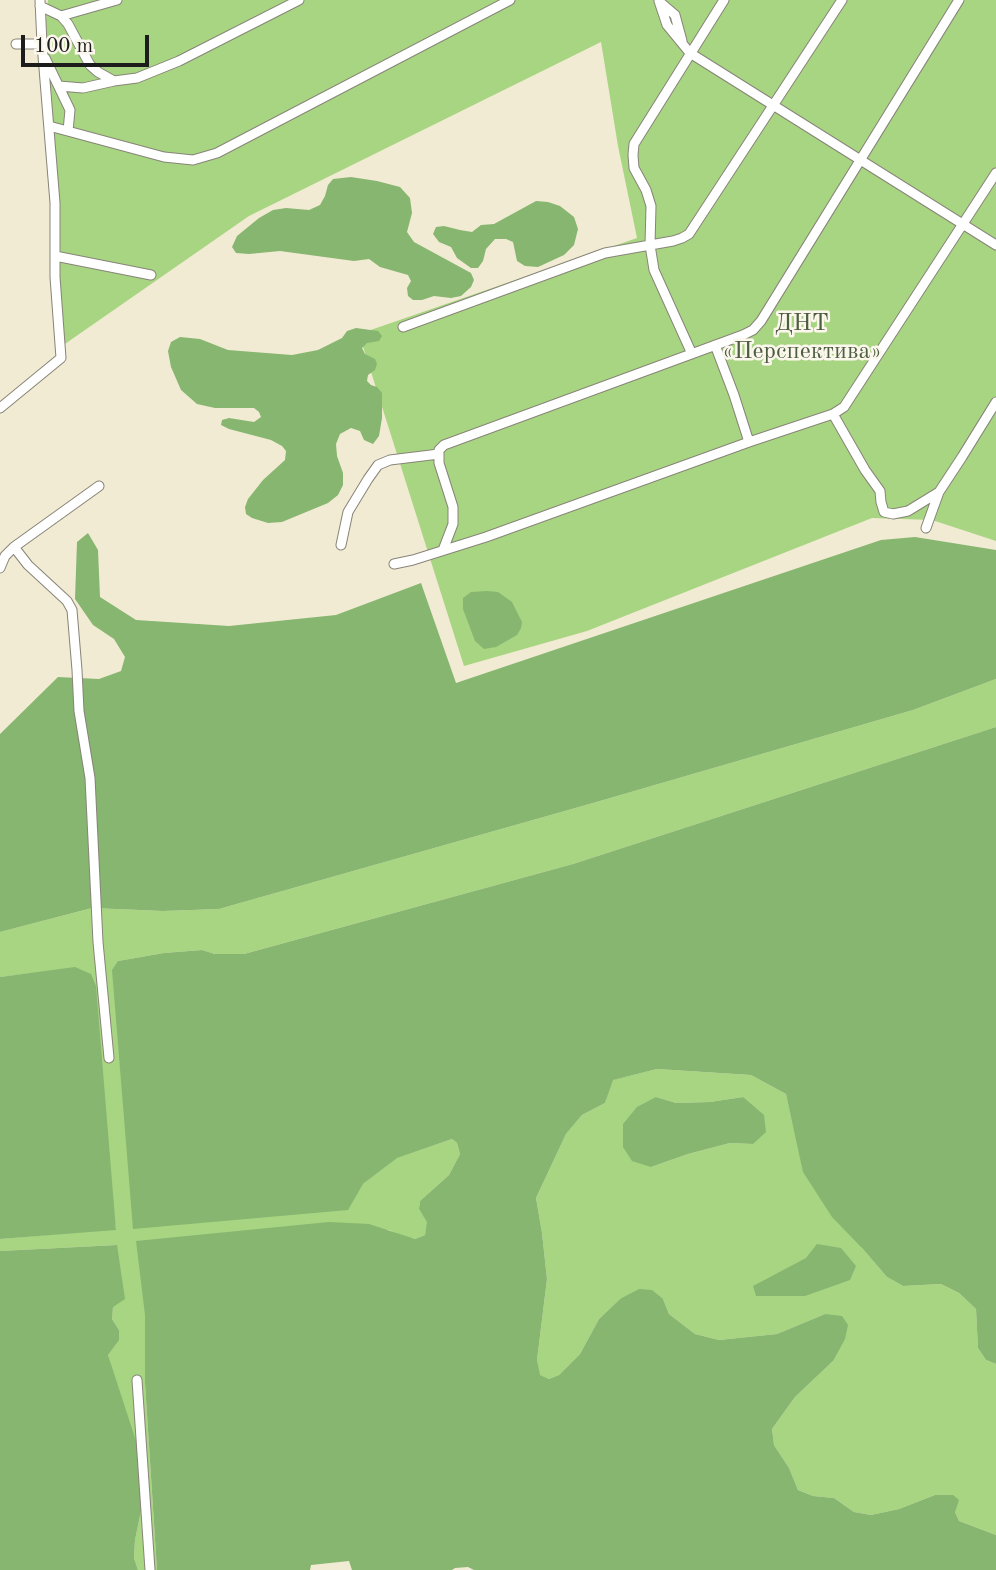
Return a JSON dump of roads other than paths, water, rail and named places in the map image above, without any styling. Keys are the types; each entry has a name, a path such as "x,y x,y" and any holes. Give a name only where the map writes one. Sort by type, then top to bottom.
{"street":[{"path":"61,16 117,0"},
{"path":"59,86 83,88 137,78 179,61 299,0"},
{"path":"49,126 164,157 193,160 217,153 510,0"},
{"path":"692,354 654,270 650,244 651,206 634,168 634,144 724,0"},
{"path":"403,327 605,253 682,238 689,234 842,0"},
{"path":"443,550 453,524 453,507 439,463 439,450 444,445 753,330 960,0"},
{"path":"659,1 667,25 690,53 996,245"},
{"path":"40,3 68,23 90,65 114,81"},
{"path":"0,408 61,358 55,203 40,3"},
{"path":"16,44 42,49"},
{"path":"42,49 70,110 68,131"},
{"path":"394,564 413,561 486,537 833,414 844,407 996,173"},
{"path":"55,256 151,275"},
{"path":"715,345 749,442"},
{"path":"926,528 939,492 996,402"},
{"path":"833,414 880,491 884,512 892,514 908,511 939,492"},
{"path":"341,545 348,512 378,465 390,460 439,454"},
{"path":"0,568 2,553 99,486"},
{"path":"14,547 28,565 67,601 72,610 79,711 90,778 98,942 109,1058"},
{"path":"137,1380 150,1570"}],"park label":[{"name":"ДНТ «Перспектива»","path":"802,338"}]}
